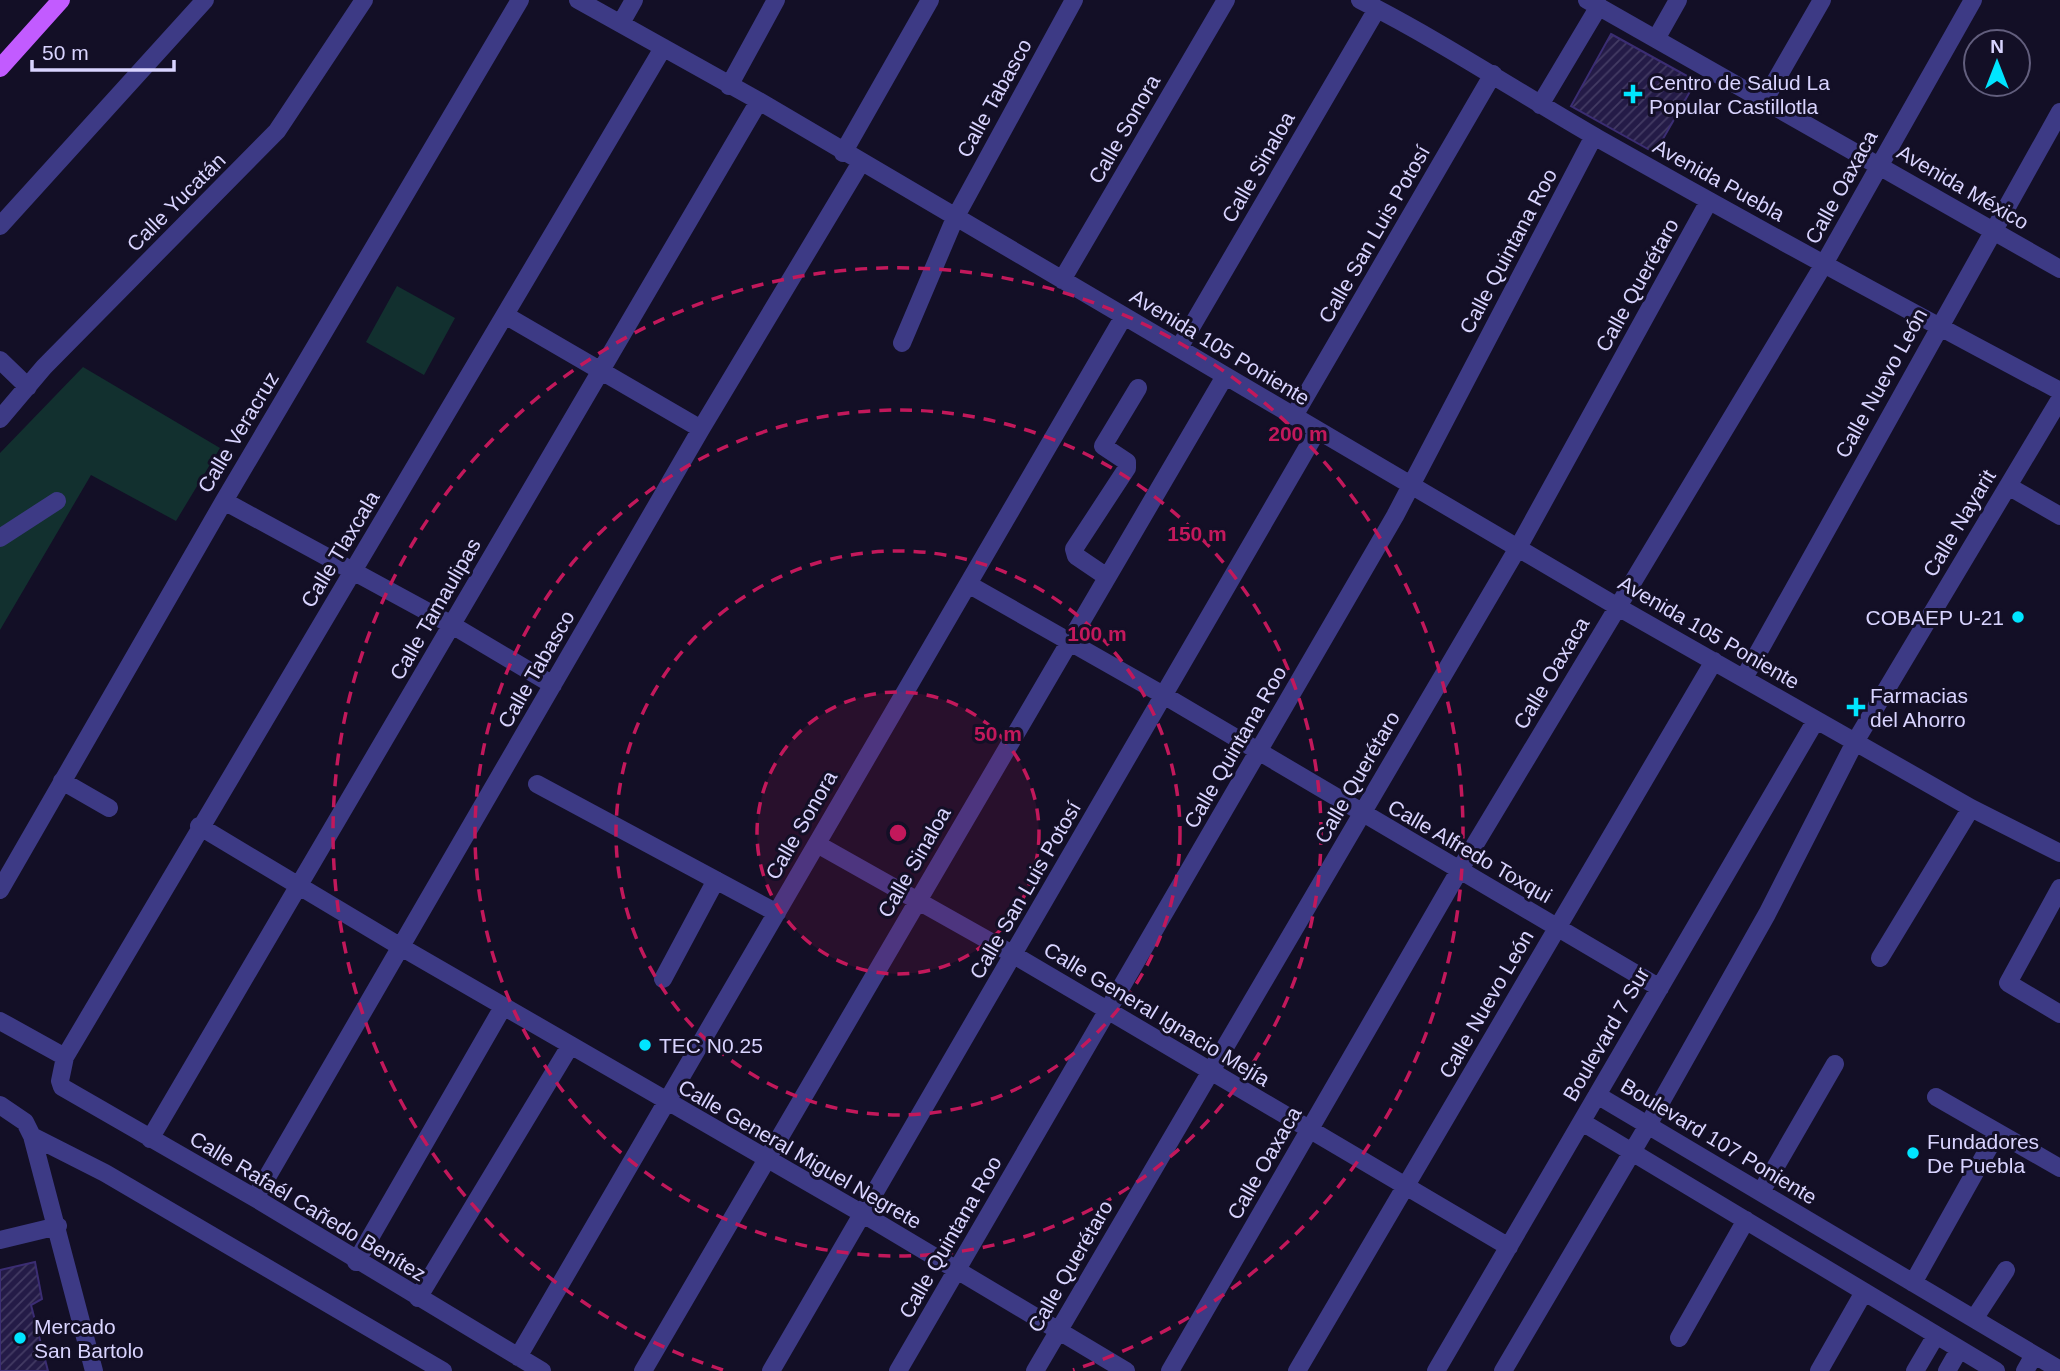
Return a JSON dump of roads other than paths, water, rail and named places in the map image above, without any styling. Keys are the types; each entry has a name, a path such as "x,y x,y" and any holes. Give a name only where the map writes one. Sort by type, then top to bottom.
{"main road":[{"path":"0,68 61,0"}],"street":[{"path":"0,226 205,0"},
{"name":"Calle Yucatán","path":"0,419 277,131 364,0"},
{"name":"Calle Veracruz","path":"0,890 224,501 520,0"},
{"name":"Avenida 105 Poniente","path":"578,0 759,102 860,164 1179,348 1618,607 1971,808 2060,853"},
{"path":"621,23 634,0"},
{"path":"729,86 776,0"},
{"path":"843,153 930,0"},
{"name":"Calle Tabasco","path":"902,343 955,218 1074,0"},
{"name":"Calle Sonora","path":"1062,280 1226,0"},
{"name":"Avenida Puebla","path":"1360,0 1493,74 1540,105 1709,201 2060,391"},
{"path":"1656,39 1678,0"},
{"path":"1765,101 1822,0"},
{"name":"Calle Oaxaca","path":"1170,1371 1459,871 1824,264 1973,0"},
{"path":"1540,105 1593,3"},
{"name":"Avenida México","path":"1593,3 2060,269"},
{"name":"Calle Sinaloa","path":"1179,348 1377,9"},
{"name":"Calle Tlaxcala","path":"60,1075 65,1057 200,826 354,572 663,48"},
{"name":"Calle San Luis Potosí","path":"1294,416 1493,74"},
{"name":"Calle Tamaulipas","path":"150,1139 759,102"},
{"name":"Calle Nuevo León","path":"1744,678 2060,112"},
{"name":"Calle Quintana Roo","path":"898,1371 1411,485 1594,136"},
{"name":"Calle Tabasco","path":"255,1198 701,429 860,164"},
{"name":"Calle Querétaro","path":"1035,1371 1519,547 1709,201"},
{"path":"505,315 701,429"},
{"name":"Calle Sonora","path":"518,1357 1124,316"},
{"path":"0,360 28,387"},
{"name":"Calle Sinaloa","path":"643,1371 1225,376"},
{"path":"1107,577 1076,556 1074,549 1127,468 1127,462 1103,446 1138,388"},
{"name":"Calle Nayarit","path":"1855,742 2060,399"},
{"name":"Calle San Luis Potosí","path":"771,1371 1317,431"},
{"path":"2008,485 2060,516"},
{"path":"0,538 57,501"},
{"path":"224,501 452,625 554,685"},
{"name":"Calle Alfredo Toxqui","path":"968,584 1165,696 1660,988"},
{"name":"Calle Nuevo León","path":"1297,1371 1714,660"},
{"name":"Boulevard 7 Sur","path":"1436,1371 1816,720"},
{"path":"1506,1370 1767,914 1855,742"},
{"path":"62,781 109,808"},
{"path":"537,784 777,913"},
{"path":"1880,958 1971,808"},
{"name":"Calle General Miguel Negrete","path":"200,826 401,947 766,1161 863,1214 956,1272 1126,1371"},
{"name":"Calle General Ignacio Mejía","path":"817,844 1014,955 1509,1247"},
{"path":"663,979 716,880"},
{"path":"2060,888 2008,983 2060,1014"},
{"path":"356,1262 503,1007"},
{"path":"0,1021 65,1057"},
{"path":"418,1298 570,1046"},
{"path":"1762,1192 1835,1064"},
{"name":"Calle Rafaél Cañedo Benítez","path":"60,1075 62,1087 255,1198 356,1262 542,1371"},
{"name":"Boulevard 107 Poniente","path":"1597,1095 2060,1370"},
{"path":"1936,1097 2060,1168"},
{"path":"0,1105 29,1129 443,1371"},
{"path":"1582,1122 1802,1253 1935,1337 1996,1371"},
{"path":"29,1129 58,1226 94,1371"},
{"path":"1913,1283 1997,1133"},
{"path":"1679,1338 1746,1220"},
{"path":"0,1240 58,1226"},
{"name":"Boulevard 107 Poniente","path":"1802,1253 1818,1226"},
{"path":"1974,1319 2006,1270"},
{"path":"1819,1371 1864,1292"},
{"path":"1914,1371 1935,1337"},
{"path":"1947,1371 1959,1350"},
{"path":"2025,1371 2034,1355"}],"place":[{"name":"Centro de Salud La Popular Castillotla","path":"1633,94"},
{"name":"COBAEP U-21","path":"2018,617"},
{"name":"Farmacias del Ahorro","path":"1856,707"},
{"name":"TEC N0.25","path":"645,1045"},
{"name":"Fundadores De Puebla","path":"1913,1153"},
{"name":"Mercado San Bartolo","path":"20,1338"}]}
